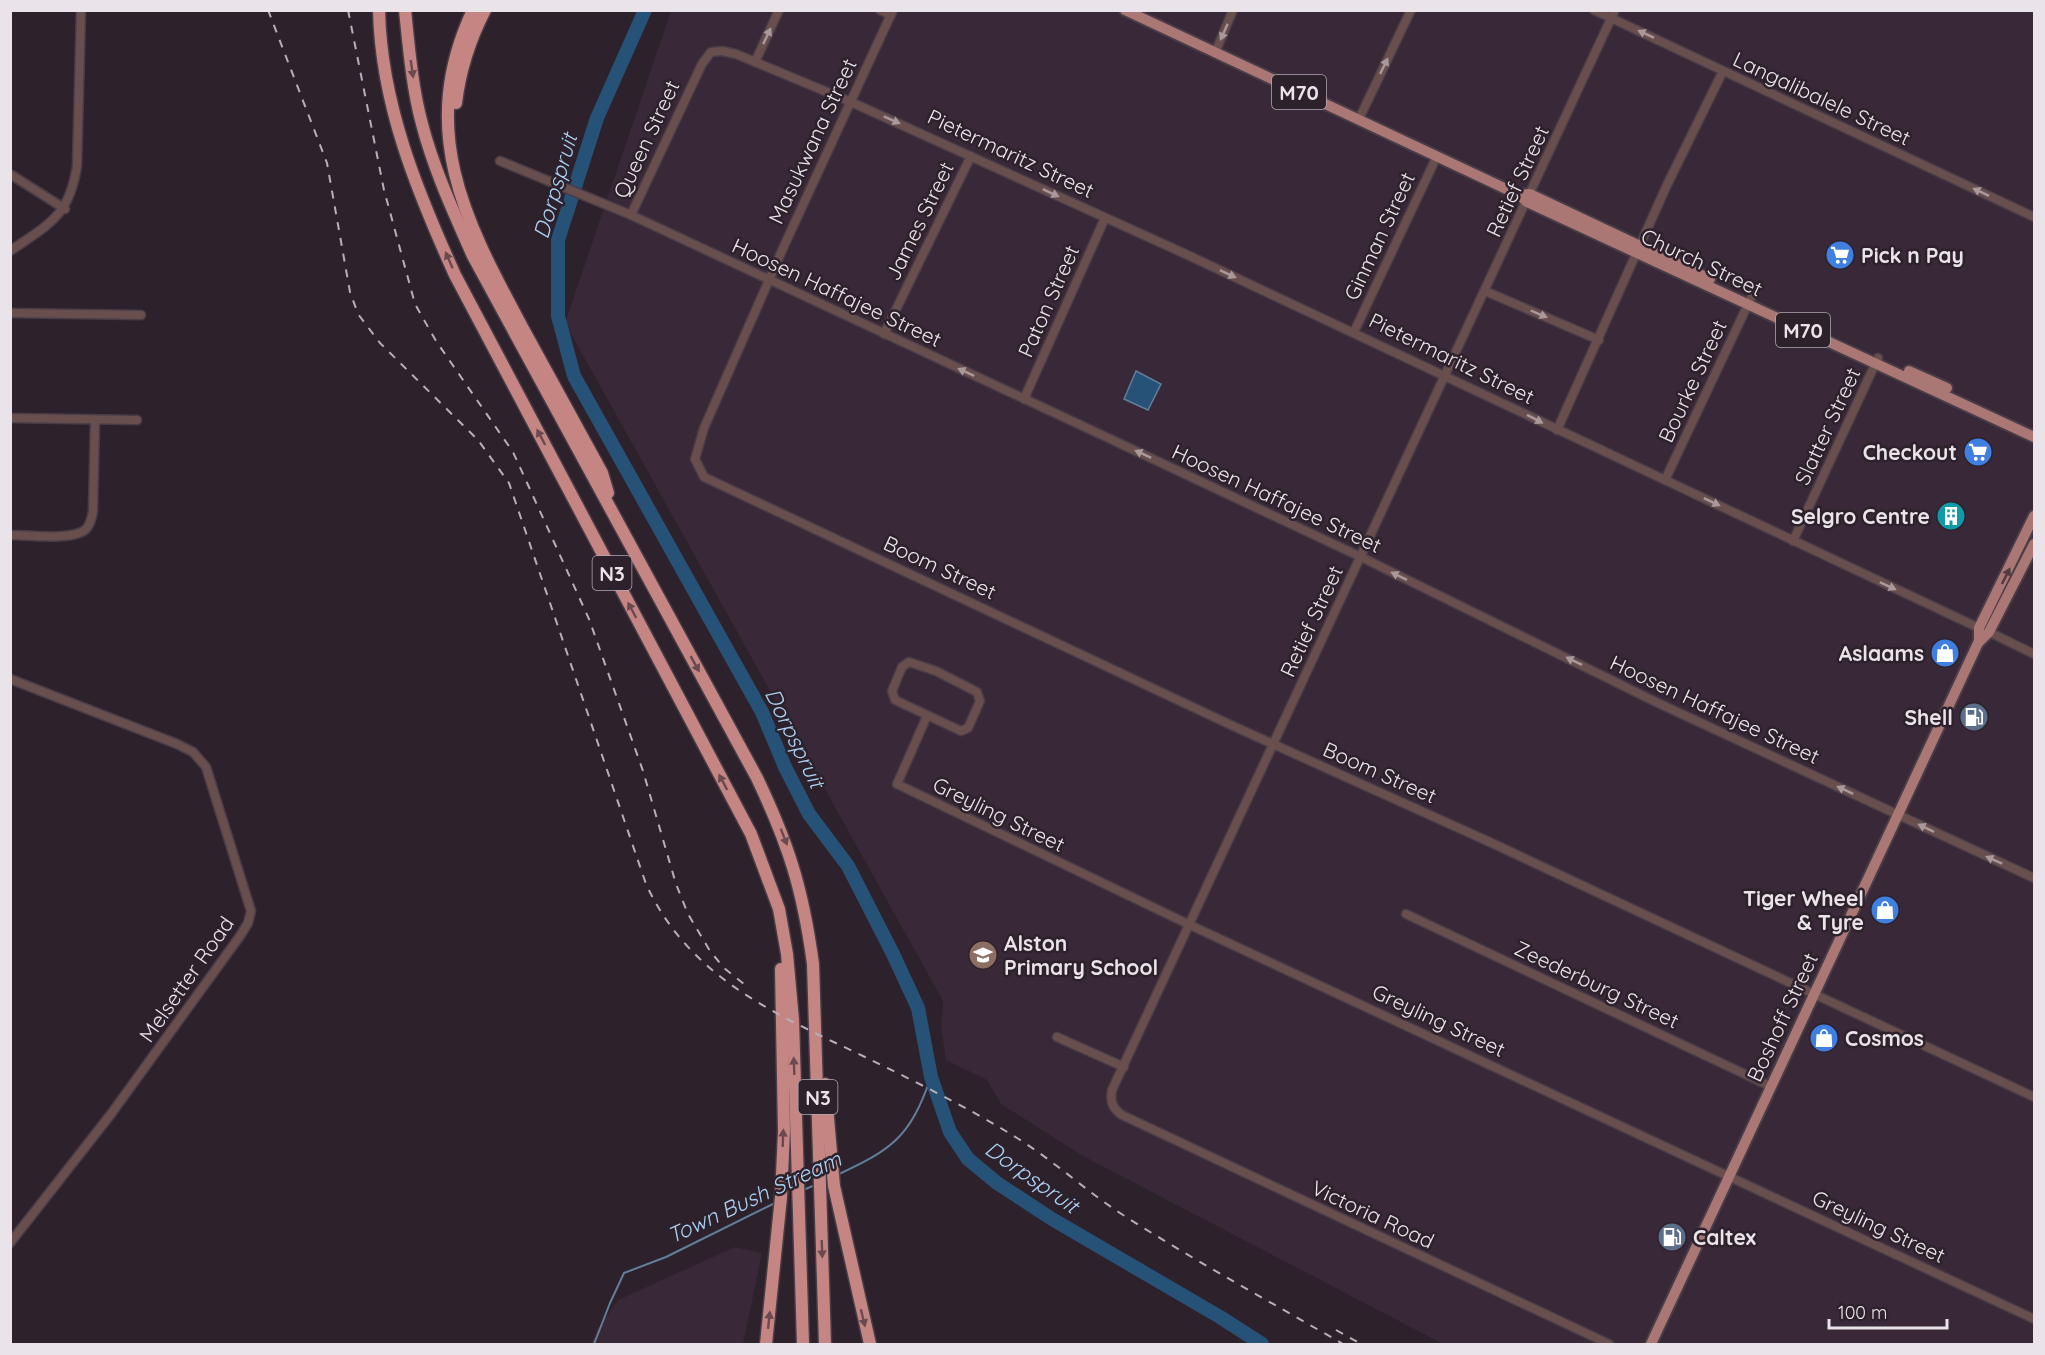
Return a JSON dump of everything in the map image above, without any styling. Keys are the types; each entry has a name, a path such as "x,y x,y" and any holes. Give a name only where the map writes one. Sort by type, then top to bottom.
{"highway":[{"path":"379,10 380,31 391,98"},
{"name":"N3","path":"384,10 391,98 420,196 455,275 751,834 779,909 787,954 792,1020 803,1344"},
{"name":"N3","path":"405,10 411,69 421,123 440,182 473,256 757,778 778,821 793,861 805,906 813,964 825,1344"},
{"path":"473,10 456,54 450,78 447,115 453,171 485,258 602,473 616,520"},
{"path":"468,216 456,141 455,107 459,75 471,39 485,10"},
{"path":"751,834 780,958 784,1131 781,1202 766,1344"},
{"path":"816,1017 824,1064 834,1186 870,1344"}],"main road":[{"name":"Church Street","path":"1125,10 1750,301 2034,437"},
{"name":"Church Street","path":"1877,361 2034,430"},
{"name":"Boshoff Street","path":"1651,1344 1979,641 2034,516"},
{"name":"Boshoff Street","path":"1984,630 2034,544"}],"street":[{"path":"10,251 64,209 73,192 76,166 81,10"},
{"path":"755,62 779,10"},
{"path":"880,10 892,13"},
{"path":"1215,52 1233,10"},
{"path":"1359,119 1411,10"},
{"name":"Langalibalele Street","path":"1594,10 1613,14 1722,71 2034,217"},
{"name":"Masukwana Street","path":"711,482 696,466 696,450 769,280 892,13"},
{"name":"Retief Street","path":"1122,1115 1112,1106 1111,1099 1124,1067 1485,291 1526,197 1613,14"},
{"name":"Queen Street","path":"631,215 695,78 711,52 722,51 755,62"},
{"name":"Pietermaritz Street","path":"755,62 971,156 1354,332 2034,654"},
{"path":"1557,430 1722,71"},
{"name":"James Street","path":"884,334 971,156"},
{"name":"Ginman Street","path":"1354,332 1437,156"},
{"name":"Hoosen Haffajee Street","path":"500,161 631,215 1360,557 1658,703 2034,878"},
{"path":"10,174 64,209"},
{"name":"Paton Street","path":"1024,399 1106,218"},
{"path":"1485,291 1599,340"},
{"name":"Bourke Street","path":"1665,480 1750,301"},
{"path":"10,313 141,315"},
{"name":"Slatter Street","path":"1793,541 1877,361"},
{"path":"10,418 137,420"},
{"path":"10,535 68,535 79,533 90,523 93,511 94,421"},
{"name":"Boom Street","path":"711,482 1273,744 1515,853 2034,1097"},
{"path":"907,663 936,672 974,690 980,696 971,722 963,730 927,716 894,697 892,690 902,667 907,663"},
{"name":"Melsetter Road","path":"10,680 177,744 200,759 209,775 251,911 248,923 240,936 111,1114 10,1244"},
{"name":"Greyling Street","path":"927,716 897,784 1190,925 2034,1319"},
{"name":"Zeederburg Street","path":"1406,914 1772,1087"},
{"path":"1057,1037 1124,1067"},
{"name":"Victoria Road","path":"1122,1115 1609,1344"}],"shaded area":[{"path":"671,11 2034,11 2034,1344 1443,1344 1081,1155 1001,1104 987,1080 946,1060 941,1026 943,1001 565,323"},
{"path":"735,1247 762,1253 743,1344 591,1344 597,1330 618,1300"}],"water":[{"path":"1136,371 1161,384 1148,410 1124,399"}],"waterway":[{"name":"Dorpspruit","path":"645,10 597,118 558,240 558,316 574,376 762,712 785,767 809,814 848,866 893,954 918,1008 931,1077 950,1132 968,1159 997,1183 1052,1219 1262,1344"},
{"name":"Town Bush Stream","path":"837,1175 872,1157 897,1139 915,1114 931,1077"},
{"name":"Town Bush Stream","path":"801,1191 815,1185"},
{"name":"Town Bush Stream","path":"594,1344 624,1273 666,1257 777,1202"}],"railway":[{"path":"268,10 327,163 350,292 358,314 380,343 478,440 509,483 646,884 664,917 686,945 711,969 768,1008 999,1127 1031,1147 1107,1204 1148,1230 1343,1344"},
{"path":"348,10 384,190 415,304 436,341 513,452 589,619 643,771 676,884 688,914 710,951 724,968 749,988"},
{"path":"1336,1330 1361,1344"}],"place":[{"name":"Pick n Pay","path":"1840,255"},
{"name":"Checkout","path":"1978,452"},
{"name":"Selgro Centre","path":"1951,516"},
{"name":"Aslaams","path":"1945,653"},
{"name":"Shell","path":"1974,717"},
{"name":"Tiger Wheel & Tyre","path":"1885,910"},
{"name":"Alston Primary School","path":"983,955"},
{"name":"Cosmos","path":"1824,1038"},
{"name":"Caltex","path":"1672,1237"}]}
